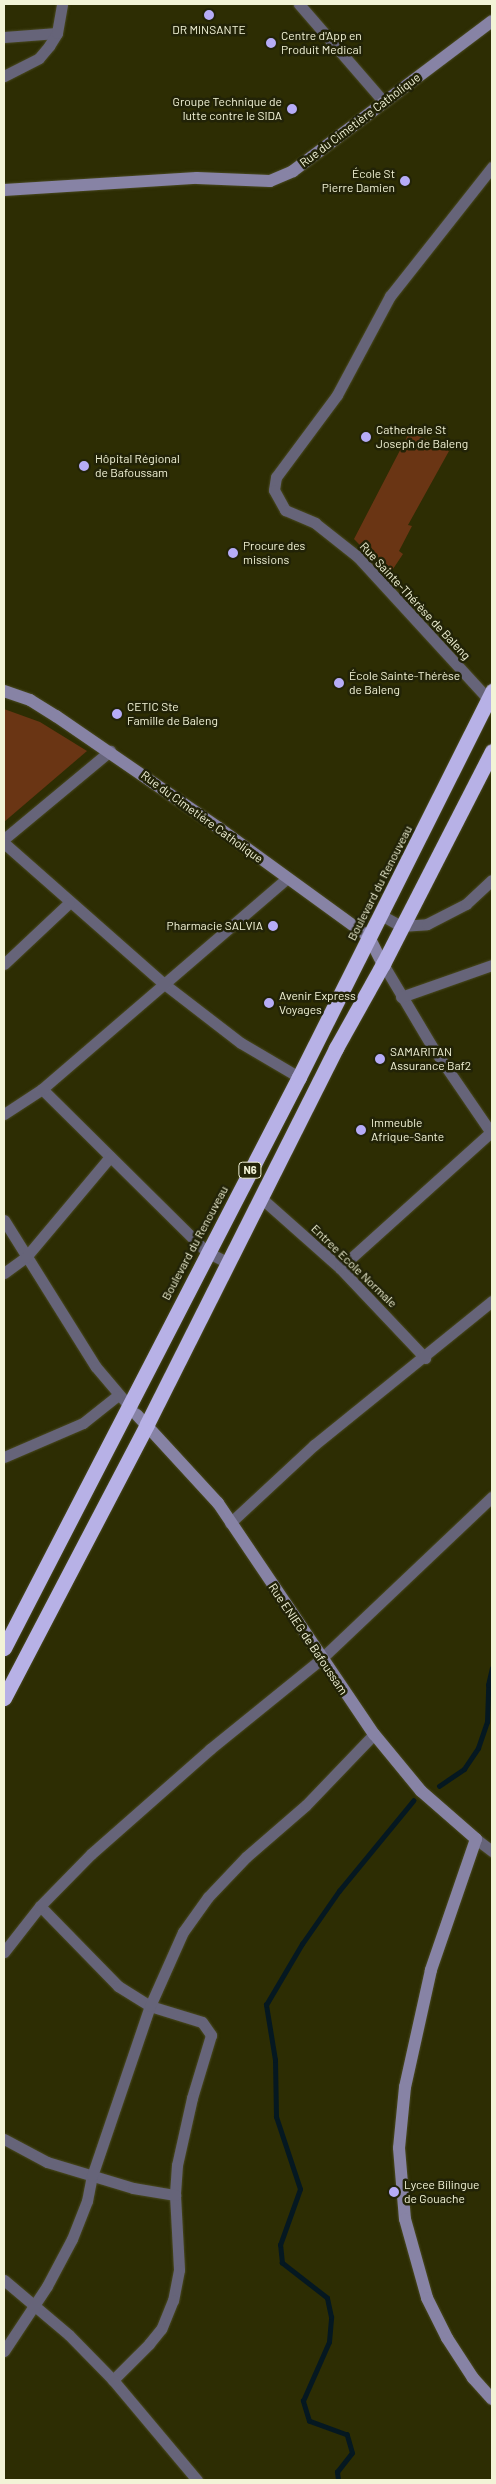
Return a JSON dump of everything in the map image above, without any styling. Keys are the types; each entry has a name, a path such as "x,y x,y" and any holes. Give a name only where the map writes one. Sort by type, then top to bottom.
{"highway":[{"name":"Boulevard du Renouveau","path":"4,1698 132,1410 207,1252 299,1077 491,698"},
{"name":"Boulevard du Renouveau","path":"4,1648 132,1410 227,1262 492,751"}],"street":[{"path":"4,76 39,58 57,33 62,4"},
{"path":"299,4 383,100"},
{"name":"Rue du Cimetière Catholique","path":"4,190 197,178 270,180 293,171 383,100 492,21"},
{"path":"4,37 57,33"},
{"name":"Rue Sainte-Thérèse de Baleng","path":"491,698 358,557 315,523 285,510 274,490 276,477 337,395 390,296 492,167"},
{"name":"Rue du Cimetière Catholique","path":"4,691 30,700 110,751 369,937 383,964"},
{"path":"4,839 110,751"},
{"path":"4,843 69,903 163,983 241,1042 299,1077"},
{"path":"4,1114 42,1089 286,879"},
{"path":"382,915 401,926 417,926 440,920 481,893 492,880"},
{"path":"4,964 69,903"},
{"path":"340,1268 492,1133 401,997 383,964"},
{"path":"401,997 492,965"},
{"path":"42,1089 207,1252 227,1262"},
{"path":"4,1273 26,1257 110,1157"},
{"name":"Entree Ecole Normale","path":"260,1197 340,1268 425,1358"},
{"path":"4,1220 26,1257 132,1410 83,1422 4,1457"},
{"path":"230,1523 314,1445 425,1358 492,1301"},
{"name":"Rue ENIEG de Bafoussam","path":"132,1410 199,1480 230,1523 320,1659 374,1734 421,1791 492,1851"},
{"path":"4,1952 40,1906 91,1854 210,1749 320,1659 492,1497"},
{"path":"4,2351 35,2304 72,2238 87,2202 92,2176 150,2006 183,1932 208,1897 246,1856 306,1805 374,1734"},
{"path":"476,1839 432,1970 417,2029 405,2088 399,2148 405,2219 427,2298 447,2338 473,2378 492,2399"},
{"path":"40,1906 118,1986 150,2006 202,2022 211,2035 192,2098 177,2165 175,2195 179,2270 174,2300 155,2336 136,2360 113,2380"},
{"path":"4,2139 47,2162 133,2188 175,2195"},
{"path":"4,2280 35,2304 113,2380 198,2480"}],"shaded area":[{"path":"410,431 449,451 408,525 412,526 399,551 403,554 389,575 354,539"},
{"path":"4,709 40,722 87,751 4,822"}],"waterway":[{"path":"439,1786 464,1769 478,1748 487,1722 488,1685 492,1668"},
{"path":"338,2480 337,2472 352,2453 347,2435 309,2421 303,2401 329,2342 331,2317 327,2298 282,2263 280,2245 300,2189 276,2117 275,2060 266,2005 302,1944 339,1891 413,1801"}],"place":[{"name":"DR MINSANTE","path":"209,15"},
{"name":"Centre d'App en Produit Medical","path":"271,43"},
{"name":"Groupe Technique de lutte contre le SIDA","path":"292,109"},
{"name":"École St Pierre Damien","path":"405,181"},
{"name":"Cathedrale St Joseph de Baleng","path":"366,437"},
{"name":"Hôpital Régional de Bafoussam","path":"84,466"},
{"name":"Procure des missions","path":"233,553"},
{"name":"École Sainte-Thérèse de Baleng","path":"339,683"},
{"name":"CETIC Ste Famille de Baleng","path":"117,714"},
{"name":"Pharmacie SALVIA","path":"273,926"},
{"name":"Avenir Express Voyages","path":"269,1003"},
{"name":"SAMARITAN Assurance Baf2","path":"380,1059"},
{"name":"Immeuble Afrique-Sante","path":"361,1130"},
{"name":"Lycee Bilingue de Gouache","path":"394,2192"}]}
